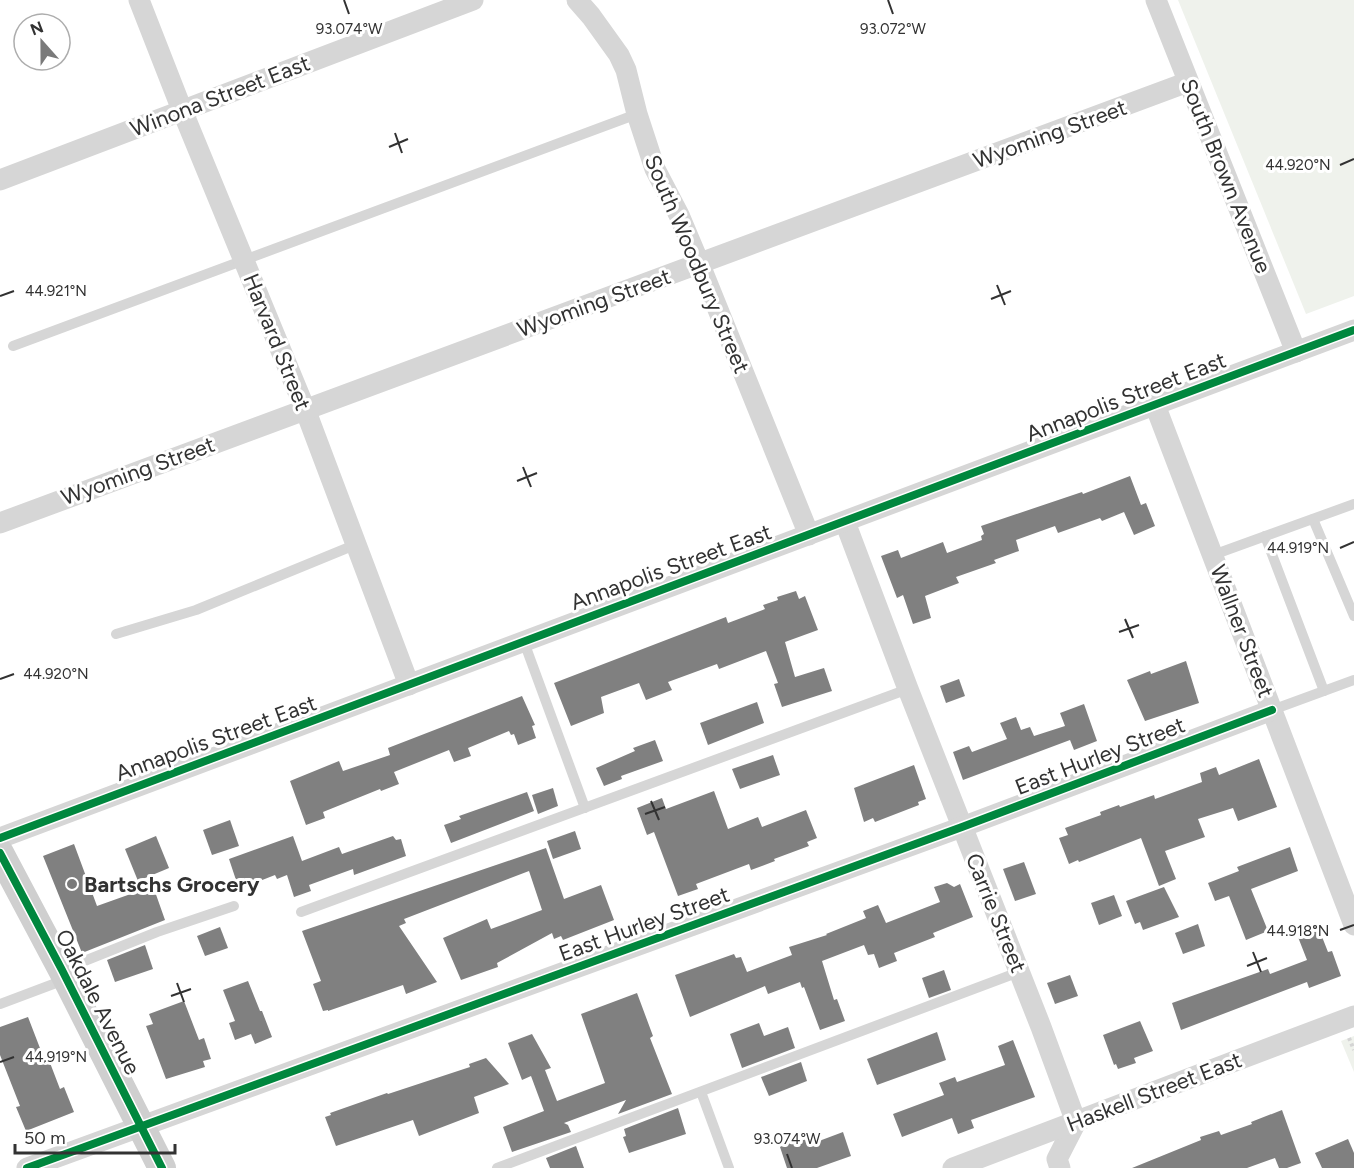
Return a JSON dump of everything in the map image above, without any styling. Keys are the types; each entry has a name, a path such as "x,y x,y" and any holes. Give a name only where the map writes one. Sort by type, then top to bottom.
{"street":[{"name":"Harvard Street","path":"139,0 304,409 410,685"},
{"name":"Winona Street East","path":"0,180 473,0"},
{"name":"South Woodbury Street","path":"577,0 619,54 626,70 655,168 679,215 700,265 809,535"},
{"name":"South Brown Avenue","path":"1156,0 1296,352"},
{"name":"Wyoming Street","path":"0,523 1188,82"},
{"name":"Annapolis Street East","path":"0,838 1354,330"},
{"name":"Wallner Street","path":"1155,405 1354,925"},
{"name":"Carrie Street","path":"845,522 1076,1122"},
{"name":"East Hurley Street","path":"27,1168 962,827 1272,710"},
{"name":"Oakdale Avenue","path":"0,854 142,1125 162,1168"},
{"name":"Haskell Street East","path":"953,1168 1354,1016"},
{"path":"1060,1168 1057,1159 1076,1122"}],"lane":[{"path":"13,346 638,114"},
{"path":"1212,555 1354,504"},
{"path":"1313,519 1354,616"},
{"path":"1265,536 1323,691"},
{"path":"116,634 196,610 357,544"},
{"path":"524,642 585,808"},
{"path":"1272,710 1354,680"},
{"path":"301,912 908,689"},
{"path":"0,1004 157,932 234,906"},
{"path":"497,1168 1019,972"},
{"path":"701,1092 729,1168"}],"shaded area":[{"path":"1178,0 1354,0 1354,296 1306,314"},
{"path":"1354,1036 1354,1072 1341,1041"}],"building":[{"path":"1130,476 1141,505 1146,503 1155,526 1134,535 1124,512 1102,521 1100,518 1058,533 1055,526 1016,540 1019,551 994,560 996,563 956,577 959,583 925,596 931,618 913,624 903,595 897,598 881,556 898,550 901,558 943,542 947,553 982,540 981,536 984,534 981,526 1082,492 1083,494"},
{"path":"796,591 799,599 805,596 818,630 785,642 795,677 824,668 832,691 782,707 774,684 778,683 766,651 719,669 717,664 668,682 672,690 646,700 639,683 601,697 604,713 571,726 554,683 726,617 728,623 765,609 763,605 778,600 777,597"},
{"path":"1186,661 1199,703 1145,721 1127,680"},
{"path":"959,679 965,696 946,703 940,686"},
{"path":"522,696 535,725 532,726 536,738 518,745 514,734 511,735 509,731 468,748 471,756 454,762 449,750 394,772 399,784 381,791 380,789 323,812 325,818 306,825 290,781 339,761 343,771 390,755 388,748"},
{"path":"757,702 764,723 708,745 700,723"},
{"path":"1084,704 1097,741 1074,750 1070,740 963,780 953,752 969,746 972,752 1007,739 1000,723 1016,717 1021,730 1030,727 1034,736 1065,726 1060,713"},
{"path":"655,740 663,761 621,776 622,779 604,786 596,768 635,751 633,748"},
{"path":"773,755 780,775 740,789 732,769"},
{"path":"1259,759 1277,807 1238,821 1233,808 1198,819 1205,837 1165,851 1176,879 1159,886 1141,838 1069,864 1059,838 1068,835 1065,828 1101,815 1100,812 1119,805 1120,807 1154,795 1155,799 1202,782 1200,773 1216,767 1219,775"},
{"path":"914,765 926,799 918,802 919,805 875,822 873,818 864,822 854,788"},
{"path":"553,788 558,806 538,814 532,795"},
{"path":"714,791 728,829 758,817 762,827 806,810 817,838 807,842 809,846 774,859 775,861 751,870 749,864 696,884 698,889 678,896 654,832 647,835 637,808 662,798 666,809"},
{"path":"527,792 534,811 451,843 444,825 461,819 459,816"},
{"path":"230,820 239,846 212,855 203,830"},
{"path":"575,831 581,849 553,859 547,841"},
{"path":"156,836 169,868 138,881 125,849"},
{"path":"293,836 302,861 339,847 342,854 393,836 396,840 401,839 406,856 354,875 353,869 309,885 311,891 294,897 287,875 277,879 275,875 239,889 229,859"},
{"name":"Bartschs Grocery","path":"74,844 97,906 153,886 165,920 82,953 43,856"},
{"path":"1290,847 1298,871 1251,889 1268,931 1246,940 1229,896 1215,901 1208,883 1239,871 1237,867"},
{"path":"546,848 564,899 601,885 614,920 563,940 561,936 554,939 552,933 497,963 498,967 461,980 443,938 487,919 491,929 542,910 529,871 404,919 406,923 399,926 437,982 406,994 403,985 323,1011 313,984 321,981 302,931"},
{"path":"1024,862 1036,894 1015,901 1003,869"},
{"path":"947,883 954,887 960,884 973,917 933,933 935,937 894,953 897,961 879,968 874,954 868,955 864,945 822,961 834,1000 837,999 845,1021 820,1030 800,982 768,994 765,986 690,1017 675,975 734,954 736,958 741,957 747,972 792,955 789,947 827,935 866,918 863,911 878,905 886,923 940,902 934,887"},
{"path":"1164,887 1179,917 1143,930 1140,922 1135,924 1126,901"},
{"path":"1114,895 1122,916 1099,925 1091,903"},
{"path":"1198,924 1205,946 1183,954 1175,933"},
{"path":"1317,924 1328,952 1332,951 1341,976 1309,988 1307,982 1181,1030 1172,1003 1268,969 1270,974 1307,960 1296,932"},
{"path":"220,927 228,948 205,956 197,936"},
{"path":"145,945 153,969 115,982 107,960"},
{"path":"944,970 951,990 929,998 922,978"},
{"path":"1070,975 1078,996 1055,1004 1047,983"},
{"path":"248,981 272,1037 255,1044 251,1034 235,1040 229,1023 235,1021 223,990"},
{"path":"637,993 653,1036 650,1038 672,1094 618,1114 626,1100 564,1123 568,1125 571,1132 512,1152 503,1127 544,1111 531,1076 522,1080 508,1043 532,1034 551,1068 545,1070 557,1101 605,1083 581,1014"},
{"path":"184,1001 199,1040 204,1038 211,1059 203,1061 205,1067 166,1079 146,1026 153,1024 149,1014"},
{"path":"28,1017 43,1056 47,1055 60,1089 64,1087 74,1112 26,1131 16,1107 20,1106 0,1055 0,1027"},
{"path":"1140,1021 1153,1051 1134,1058 1136,1063 1118,1069 1116,1064 1114,1065 1103,1035"},
{"path":"759,1023 764,1036 788,1027 795,1048 742,1068 730,1034"},
{"path":"937,1032 946,1060 877,1085 867,1059"},
{"path":"1013,1040 1035,1097 971,1120 974,1128 958,1134 952,1118 902,1137 893,1114 944,1095 939,1083 955,1077 957,1082 1005,1065 998,1046"},
{"path":"486,1058 509,1084 474,1097 479,1113 419,1136 413,1120 336,1146 325,1117 331,1115 330,1113 470,1067 469,1064"},
{"path":"801,1062 807,1081 769,1096 761,1077"},
{"path":"678,1108 686,1134 629,1153 623,1137 626,1136 624,1129"},
{"path":"1282,1110 1301,1163 1279,1168 1275,1158 1247,1168 1132,1168 1201,1140 1200,1137 1219,1131 1221,1135"},
{"path":"815,1132 819,1141 843,1132 851,1156 817,1168 787,1168 779,1144"},
{"path":"1348,1139 1354,1153 1354,1168 1322,1168 1315,1153"},
{"path":"576,1146 584,1168 550,1168 546,1158"}],"cycle path":[{"path":"0,838 1354,330"},
{"path":"27,1168 962,827 1272,710"},
{"path":"0,853 162,1168"}],"place":[{"name":"Bartschs Grocery","path":"72,884"}]}
